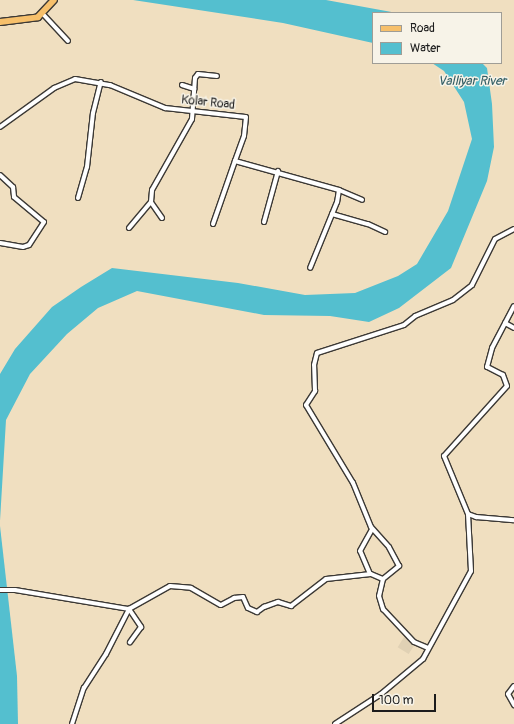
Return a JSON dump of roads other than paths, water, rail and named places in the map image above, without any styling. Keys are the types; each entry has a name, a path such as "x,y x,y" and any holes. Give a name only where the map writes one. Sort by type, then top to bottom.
{"main road":[{"path":"0,22 21,21 42,14 54,0"}],"street":[{"path":"42,14 68,41"},
{"path":"162,218 152,202 152,190 192,119 194,89 198,74 217,76"},
{"name":"Kolar Road","path":"0,127 63,83 76,79 100,82 165,108 246,117 244,136 235,161"},
{"path":"78,198 87,167 93,113 100,82"},
{"path":"182,85 194,89"},
{"path":"212,224 235,161 278,171 339,190 362,200"},
{"path":"264,222 278,171"},
{"path":"0,175 13,187 14,198 44,222 29,245 22,247 0,242"},
{"path":"310,268 332,214 339,190"},
{"path":"129,228 152,202"},
{"path":"332,214 368,224 385,232"},
{"path":"428,648 414,642 386,612 380,596 383,579 399,566 389,547 372,529 353,483 306,405 315,391 314,366 318,353 404,324 415,316 453,300 472,285 495,239 514,229"},
{"path":"335,724 404,677 423,659 471,571 468,514 444,456 507,386 503,375 487,367 492,348 514,306"},
{"path":"505,323 514,328"},
{"path":"468,514 476,517 514,520"},
{"path":"370,574 360,551 372,529"},
{"path":"72,724 84,688 106,654 129,609 170,586 190,588 221,606 234,598 243,597 248,608 257,612 264,606 278,602 291,606 326,578 370,574 383,579"},
{"path":"0,590 10,590 129,609 141,627 130,642"},
{"path":"514,686 508,694 514,705"}],"water":[{"path":"133,0 326,0 392,12 372,12 372,43 283,23"},
{"name":"Valliyar River","path":"434,64 483,64 487,68 492,104 494,147 487,181 451,268 399,308 369,322 330,316 264,315 137,291 98,308 67,334 30,374 6,420 0,521 0,374 15,349 52,307 81,287 112,268 238,283 305,295 355,293 398,276 417,264 448,211 472,139 464,102 444,71"},
{"path":"0,526 17,676 18,724 0,724"}]}
